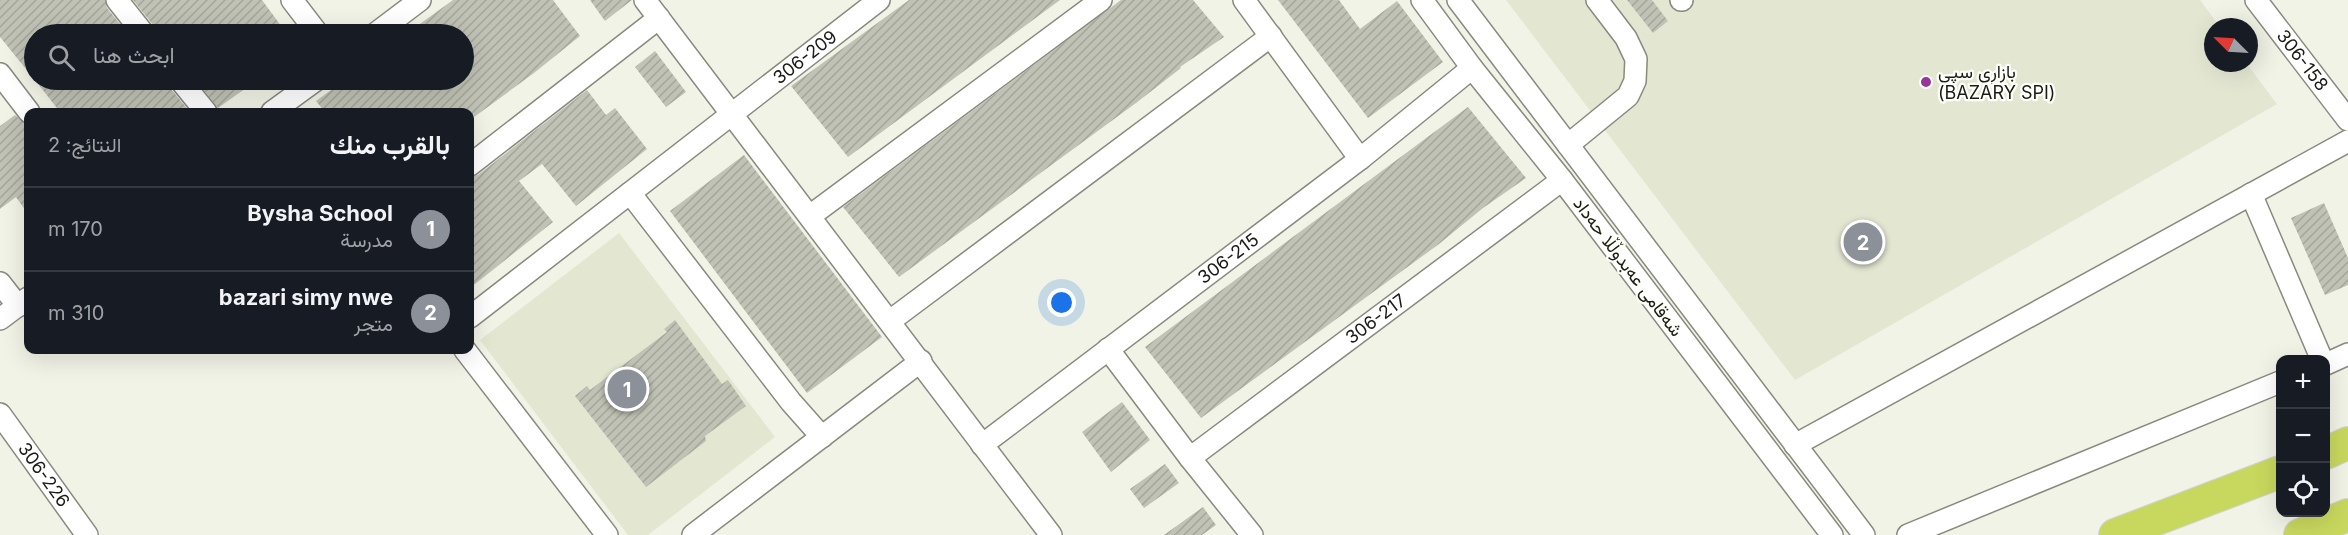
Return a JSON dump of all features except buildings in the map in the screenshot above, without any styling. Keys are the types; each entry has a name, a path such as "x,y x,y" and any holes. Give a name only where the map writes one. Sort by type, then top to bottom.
{"highway":[{"path":"2330,451 2348,443"},
{"path":"2115,535 2276,474"},
{"path":"2300,535 2348,515"}],"street":[{"path":"117,0 136,24"},
{"path":"292,0 310,24"},
{"path":"388,24 420,0"},
{"path":"645,0 1051,535"},
{"name":"306-209","path":"474,314 879,0"},
{"path":"810,216 1101,0"},
{"path":"1244,0 1360,159"},
{"name":"شەقامی عەبدوڵڵا حەداد","path":"1422,0 1832,535"},
{"name":"شەقامی عەبدوڵڵا حەداد","path":"1458,0 1864,535"},
{"path":"1568,145 1628,96 1635,81 1636,58 1626,38 1597,0"},
{"name":"306-158","path":"2256,0 2348,120"},
{"path":"474,162 659,18"},
{"path":"890,321 1271,36"},
{"name":"306-215","path":"982,445 1360,159 1472,68"},
{"path":"0,74 26,108"},
{"path":"188,90 203,108"},
{"path":"282,108 304,90"},
{"path":"1795,444 2348,141"},
{"name":"306-217","path":"1190,458 1562,180"},
{"path":"630,193 791,402 822,437"},
{"path":"2251,194 2320,355"},
{"path":"0,283 23,302 0,319"},
{"path":"1108,349 1190,458 1252,535"},
{"path":"468,354 607,535"},
{"path":"2330,362 2348,354"},
{"path":"693,535 921,361"},
{"path":"1908,535 2276,384"},
{"name":"306-226","path":"0,414 87,535"}],"shaded area":[{"path":"1506,0 2200,0 2213,18 2204,18 2204,72 2253,72 2277,104 1795,380"},
{"path":"619,233 775,437 648,535 628,535 480,340"}],"place":[{"name":"بازاڕی سپی (BAZARY SPI)","path":"1926,82"},
{"name":"bazari simy nwe","path":"1863,242"},
{"name":"Bysha School","path":"627,389"}]}
